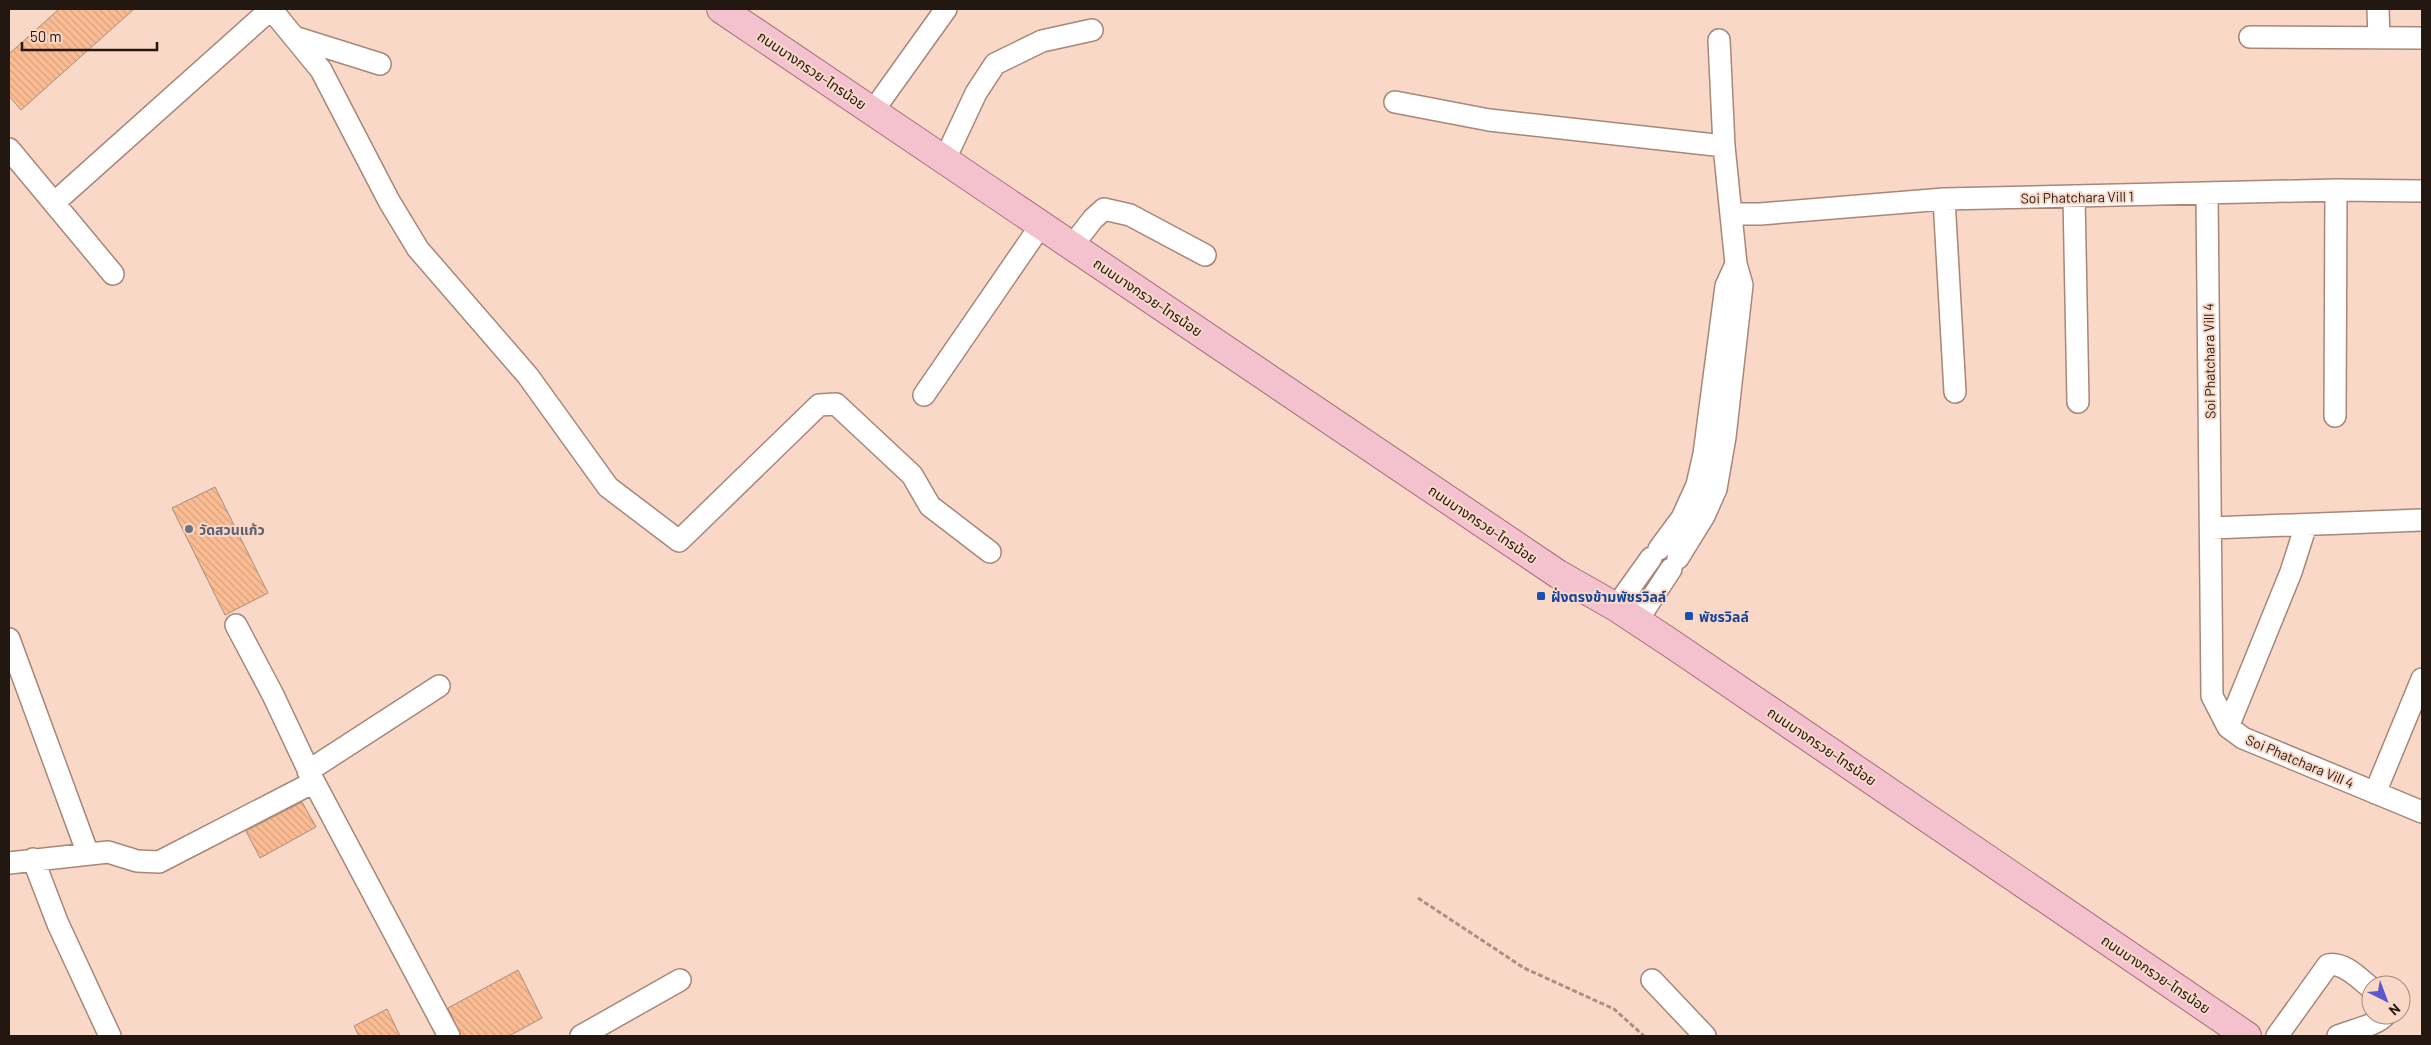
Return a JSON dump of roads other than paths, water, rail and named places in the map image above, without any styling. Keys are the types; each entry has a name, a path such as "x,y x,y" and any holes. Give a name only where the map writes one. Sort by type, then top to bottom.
{"main road":[{"name":"ถนนบางกรวย-ไทรน้อย","path":"722,9 745,17 873,111 1040,225 1558,574 1626,614 2247,1036"}],"street":[{"path":"54,203 271,9 321,70 389,201 418,248 528,376 608,487 678,540 819,405 836,404 912,475 930,506 990,552"},
{"path":"873,111 946,9"},
{"path":"2378,9 2379,38"},
{"path":"945,160 976,94 995,64 1042,41 1092,30"},
{"path":"294,37 380,64"},
{"path":"2250,37 2422,38"},
{"path":"1626,614 1665,559 1682,518 1706,487 1704,454 1726,286 1736,264 1724,146 1719,40"},
{"path":"1395,102 1489,120 1724,146"},
{"path":"9,149 113,274"},
{"path":"2335,416 2336,190"},
{"name":"Soi Phatchara Vill 1","path":"1732,214 1760,214 1944,200 2336,190 2422,191"},
{"name":"Soi Phatchara Vill 4","path":"2207,194 2212,696 2228,727 2243,738 2289,759 2422,812"},
{"path":"2074,196 2078,402"},
{"path":"1944,200 1955,392"},
{"path":"1072,246 1093,218 1104,209 1130,215 1205,255"},
{"path":"924,394 1040,225"},
{"path":"2211,528 2422,520"},
{"path":"2228,727 2291,572 2306,525"},
{"path":"236,625 273,695 311,776 449,1036"},
{"path":"9,639 88,854"},
{"path":"2376,793 2422,679"},
{"path":"9,863 108,852 137,861 159,862 172,857 311,776 439,686"},
{"path":"33,859 58,924 110,1036"},
{"path":"2277,1036 2328,964 2335,964 2353,973 2361,980"},
{"path":"581,1036 680,980"},
{"path":"1652,980 1705,1036"},
{"path":"2338,1036 2355,1028 2369,1025"}],"place":[{"name":"วัดสวนแก้ว","path":"189,529"},
{"name":"ฝั่งตรงข้ามพัชรวิลล์","path":"1541,596"},
{"name":"พัชรวิลล์","path":"1689,616"}]}
